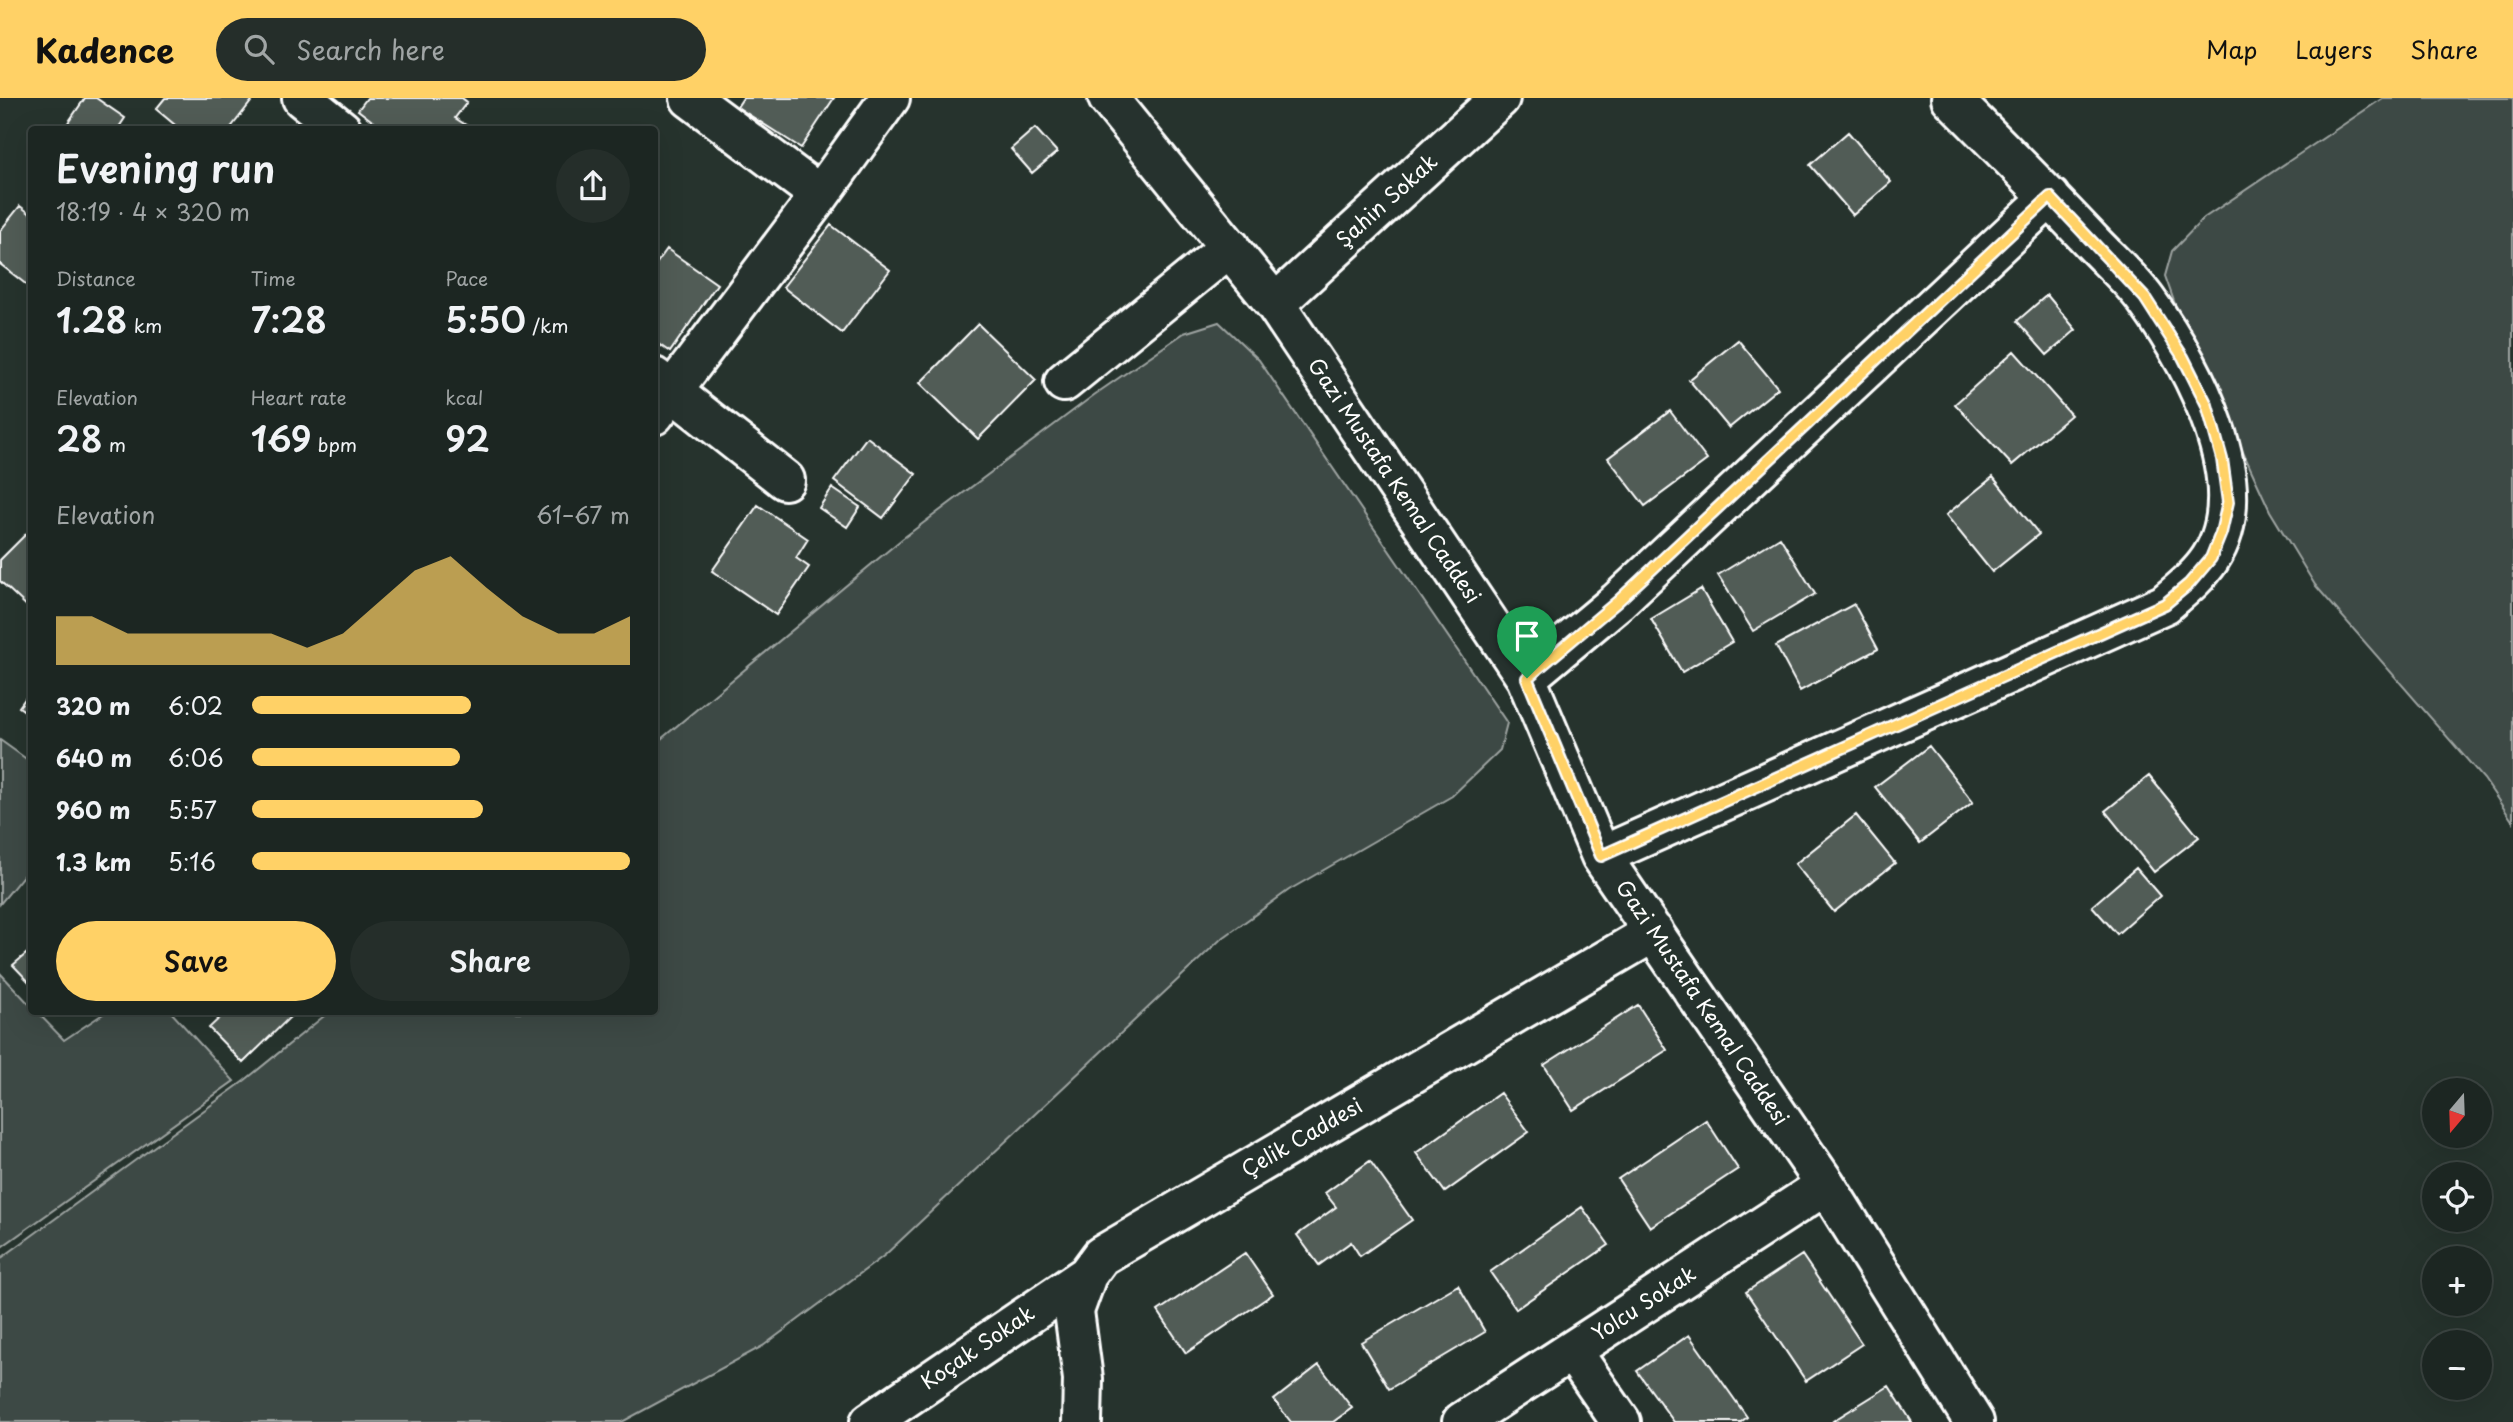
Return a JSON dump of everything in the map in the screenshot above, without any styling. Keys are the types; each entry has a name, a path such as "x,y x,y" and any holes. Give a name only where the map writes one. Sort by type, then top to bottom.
{"street":[{"path":"690,98 821,195"},
{"path":"785,480 660,394 821,195 890,98"},
{"name":"Gazi Mustafa Kemal Caddesi","path":"1108,98 1275,304 1527,678 1601,856 1826,1185 1974,1422"},
{"name":"Şahin Sokak","path":"1275,304 1500,98"},
{"path":"1601,856 2165,604 2189,584 2211,558 2221,533 2228,502 2222,459 2207,405 2183,357 2145,298 2050,197 1951,98"},
{"path":"304,107 335,126"},
{"path":"1527,678 1617,602 2050,197"},
{"path":"1064,382 1230,247"},
{"name":"Çelik Caddesi","path":"1089,1420 1074,1311 1087,1275 1101,1256 1654,932"},
{"name":"Yolcu Sokak","path":"1462,1422 1826,1185"},
{"name":"Koçak Sokak","path":"870,1422 1087,1275"},
{"path":"1572,1351 1621,1422"}],"shaded area":[{"path":"2383,98 2513,98 2513,822 2484,779 2315,585 2270,511 2175,304 2165,276 2172,251 2204,218"},
{"path":"1219,322 1259,360 1507,723 1500,750 1452,796 1289,890 1220,940 885,1255 763,1346 622,1422 0,1422 0,1259 244,1081 325,1015 658,1015 658,742 902,539 1094,395 1184,333"},
{"path":"0,740 28,760 28,870 0,904"},
{"path":"0,973 28,1003 28,1015 40,1015 64,1040 102,1015 174,1015 234,1081 0,1248"}],"building":[{"path":"85,98 96,98 125,118 120,126 66,126"},
{"path":"165,98 254,98 232,126 176,126 156,109"},
{"path":"367,98 462,98 467,102 455,118 467,126 379,126 358,110"},
{"path":"743,98 834,98 801,148 737,107"},
{"path":"1035,128 1057,152 1032,173 1011,149"},
{"path":"1848,132 1891,182 1853,215 1810,165"},
{"path":"20,206 28,212 28,286 0,264 0,231"},
{"path":"831,225 890,270 842,333 783,287"},
{"path":"667,249 717,284 670,352 658,344 658,261"},
{"path":"2047,295 2076,330 2047,355 2017,321"},
{"path":"978,324 1036,380 978,439 920,383"},
{"path":"1738,340 1778,388 1729,428 1689,380"},
{"path":"2014,351 2071,415 2012,465 1955,404"},
{"path":"1670,411 1707,460 1645,506 1608,458"},
{"path":"867,437 916,474 883,518 834,481"},
{"path":"1993,477 2039,534 1992,572 1946,515"},
{"path":"832,488 860,507 847,527 819,508"},
{"path":"758,505 808,539 796,558 809,567 776,615 712,571"},
{"path":"28,532 28,607 0,581 0,560"},
{"path":"1780,537 1815,594 1753,631 1718,575"},
{"path":"1701,589 1732,642 1682,672 1651,619"},
{"path":"1854,604 1878,649 1800,691 1776,646"},
{"path":"28,695 28,713 19,707"},
{"path":"1929,746 1973,802 1920,843 1875,787"},
{"path":"2149,776 2199,837 2154,872 2105,811"},
{"path":"1856,815 1895,863 1834,912 1795,864"},
{"path":"2136,868 2160,896 2117,934 2092,906"},
{"path":"28,952 28,981 13,965"},
{"path":"1638,1005 1667,1050 1573,1110 1544,1065"},
{"path":"223,1015 290,1017 243,1063 209,1028"},
{"path":"1500,1093 1529,1132 1445,1192 1416,1153"},
{"path":"1706,1120 1738,1169 1650,1227 1618,1179"},
{"path":"1370,1161 1412,1220 1360,1256 1351,1242 1319,1265 1297,1235 1336,1207 1325,1193"},
{"path":"1582,1207 1609,1245 1516,1309 1490,1272"},
{"path":"1245,1253 1273,1294 1186,1353 1158,1311"},
{"path":"1802,1255 1862,1344 1806,1381 1746,1292"},
{"path":"1458,1285 1485,1332 1389,1389 1361,1342"},
{"path":"1689,1335 1747,1417 1741,1422 1674,1422 1637,1371"},
{"path":"1319,1365 1352,1408 1333,1422 1291,1422 1274,1400"},
{"path":"1889,1386 1912,1422 1833,1421"}],"route":[{"path":"2050,197 2145,298 2183,357 2207,405 2222,459 2228,502 2221,533 2211,558 2189,584 2165,604 1601,856 1527,678 1617,602 2050,197"}]}
